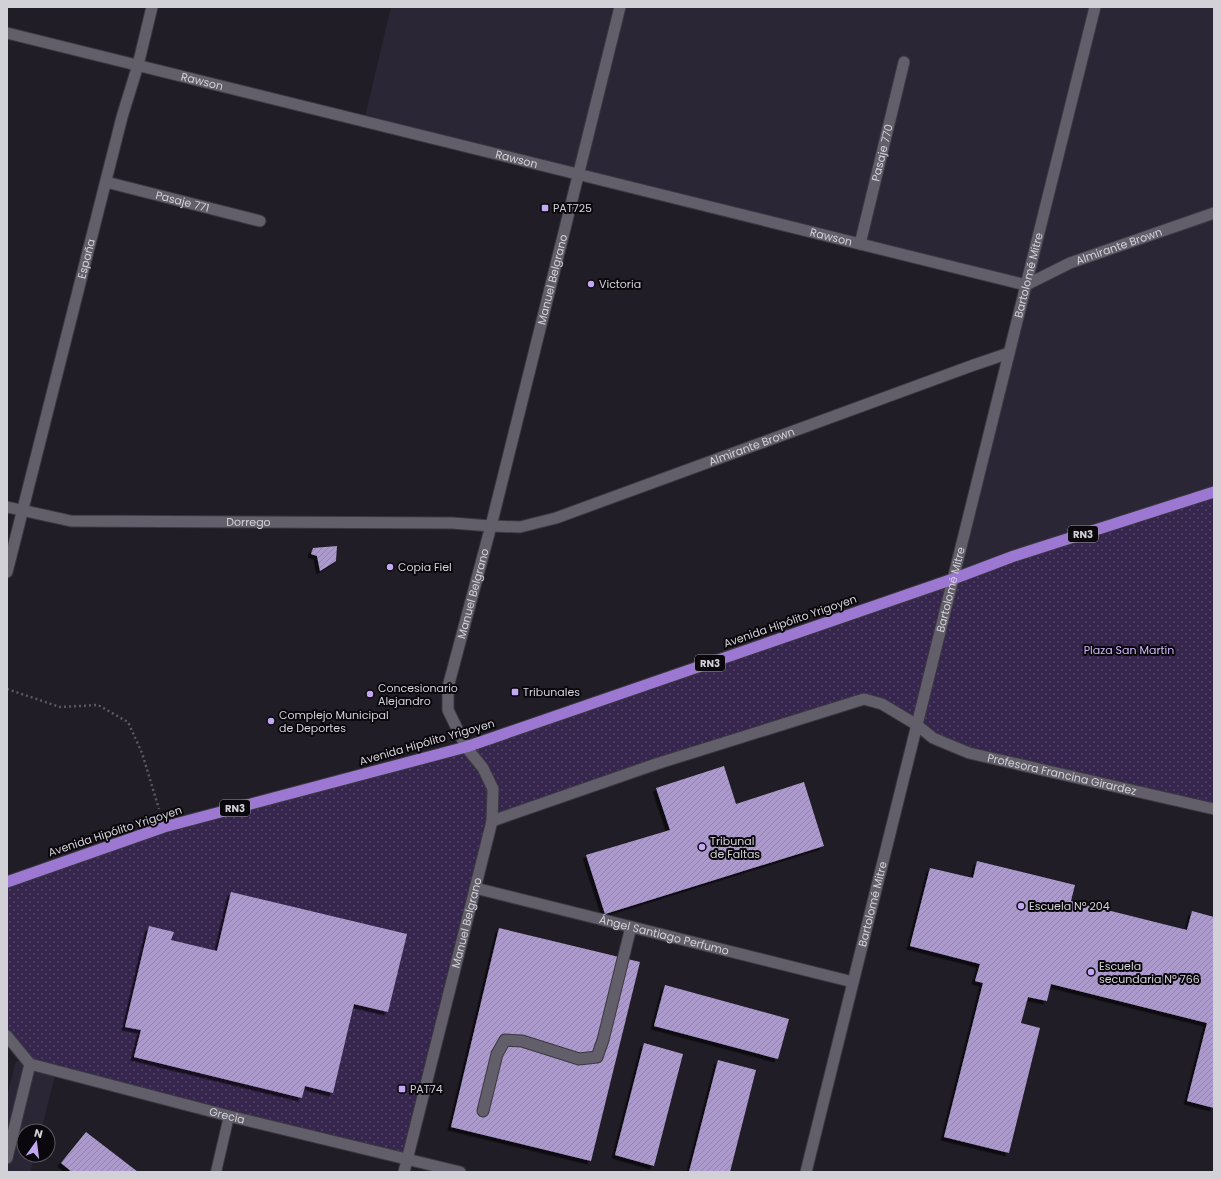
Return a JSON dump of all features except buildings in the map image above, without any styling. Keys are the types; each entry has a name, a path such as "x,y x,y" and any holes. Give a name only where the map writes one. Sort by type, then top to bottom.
{"highway":[{"name":"Avenida Hipólito Yrigoyen","path":"7,882 164,827 466,747 953,579 1014,556 1214,492"}],"street":[{"name":"España","path":"7,572 122,117 138,65 152,7"},
{"name":"Manuel Belgrano","path":"404,1172 492,821 493,788 483,768 466,747 448,710 448,688 491,526 620,7"},
{"name":"Bartolomé Mitre","path":"806,1172 1095,7"},
{"name":"Rawson","path":"7,32 1026,285"},
{"name":"Pasaje 770","path":"860,244 904,62"},
{"name":"Pasaje 771","path":"106,182 260,221"},
{"name":"Almirante Brown","path":"1026,285 1070,263 1214,213"},
{"name":"Almirante Brown","path":"491,526 520,527 556,518 1009,353"},
{"name":"Dorrego","path":"7,507 71,521 444,523 491,526"},
{"name":"Profesora Francina Girardez","path":"492,821 656,764 864,699 882,704 917,725 933,738 969,753 1214,809"},
{"name":"Ángel Santiago Perfumo","path":"475,888 853,982"},
{"path":"483,1111 497,1054 505,1040 522,1041 579,1060 597,1057 605,1032 631,927"},
{"path":"7,1036 30,1064 7,1158"},
{"name":"Grecia","path":"30,1064 229,1116 460,1172"}],"lane":[{"path":"216,1172 229,1116"}],"path":[{"path":"7,689 60,707 98,705 128,722 142,753 164,827"}],"shaded area":[{"path":"391,7 1214,7 1214,492 953,579 1026,285 364,121"},
{"path":"16,1061 56,1071 43,1123 16,1123 16,1163 33,1163 30,1172 7,1172 7,1097"}],"green space":[{"name":"Plaza San Martín","path":"1214,492 1214,809 969,753 864,699 492,821 408,1159 30,1064 7,1036 7,882 164,827 466,747"}],"place":[{"name":"PAT725","path":"545,208"},
{"name":"Victoria","path":"591,284"},
{"name":"Copia Fiel","path":"390,567"},
{"name":"Tribunales","path":"515,692"},
{"name":"Concesionario Alejandro","path":"370,694"},
{"name":"Complejo Municipal de Deportes","path":"271,721"},
{"name":"Tribunal de Faltas","path":"702,847"},
{"name":"Escuela Nº 204","path":"1021,906"},
{"name":"Escuela secundaria Nº 766","path":"1091,972"},
{"name":"PAT74","path":"402,1089"}]}
